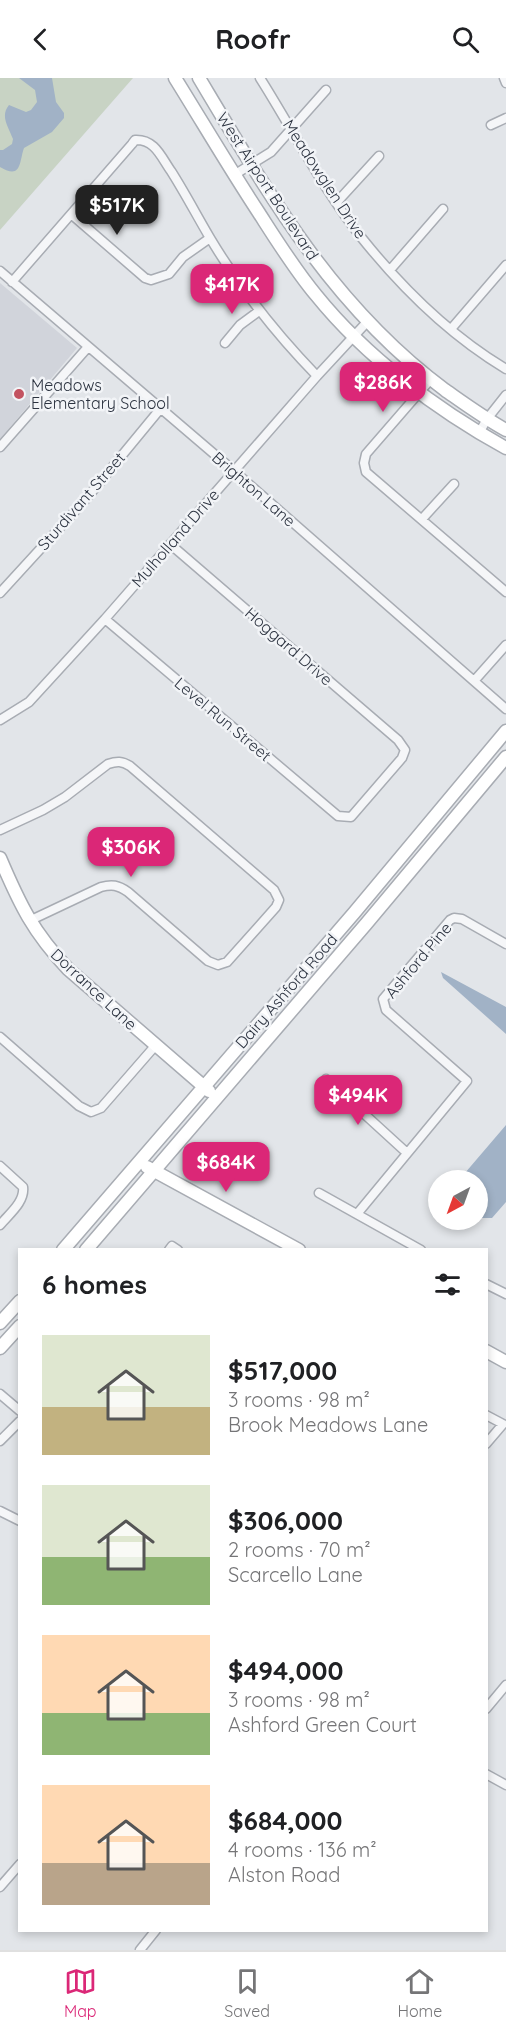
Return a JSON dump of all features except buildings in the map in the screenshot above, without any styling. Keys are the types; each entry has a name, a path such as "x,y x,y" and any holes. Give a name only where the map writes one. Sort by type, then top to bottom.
{"main road":[{"name":"West Airport Boulevard","path":"175,78 234,175 316,296 354,336 418,392 479,433 506,448"},
{"name":"West Airport Boulevard","path":"199,78 299,239 367,322 430,379 506,430"},
{"path":"283,250 299,239"},
{"name":"Dairy Ashford Road","path":"65,1248 354,913 506,731"},
{"name":"Dairy Ashford Road","path":"88,1248 506,757"},
{"name":"Dorrance Lane","path":"0,858 29,921 53,953 155,1046 217,1098"},
{"path":"354,913 366,924"},
{"path":"139,1162 295,1248"},
{"path":"0,1323 18,1302"},
{"path":"0,1348 18,1328"},
{"path":"488,1353 506,1362"}],"street":[{"name":"Meadowglen Drive","path":"260,78 360,235 390,270 451,328 506,369"},
{"path":"504,78 506,83"},
{"path":"234,175 271,152 326,90"},
{"path":"491,125 506,118"},
{"path":"12,282 135,140 142,140 154,146 190,201 210,238 259,311 294,353 317,376"},
{"path":"337,202 379,156"},
{"path":"390,270 443,209"},
{"path":"71,214 145,278 151,280 169,274 183,257 210,238"},
{"path":"451,328 506,265"},
{"name":"Brighton Lane","path":"0,271 234,471 506,709"},
{"path":"225,343 240,326 259,311"},
{"name":"Mulholland Drive","path":"0,720 29,702 367,322"},
{"path":"0,447 88,347"},
{"path":"430,379 366,454 364,463 366,471 506,592"},
{"path":"479,433 506,395"},
{"name":"Sturdivant Street","path":"0,593 86,499 161,408"},
{"path":"422,519 454,484"},
{"name":"Hoggard Drive","path":"170,544 398,740 405,750 402,758 351,817 342,817"},
{"name":"Level Run Street","path":"105,619 342,817"},
{"path":"474,681 506,645"},
{"path":"0,830 65,797 108,764 116,761 130,766 274,890 278,896 276,907 234,955 227,962 218,965 208,962 119,886 101,887 29,921"},
{"name":"Ashford Pine","path":"407,1153 466,1081 386,1010 383,999 454,918 506,944"},
{"path":"0,1037 79,1106 91,1112 101,1108 155,1046"},
{"path":"326,1079 407,1153 357,1214"},
{"path":"0,1166 23,1187 24,1191 21,1200 0,1225"},
{"path":"319,1193 418,1248"},
{"path":"488,1285 505,1292"},
{"path":"0,1394 18,1409"},
{"path":"488,1416 503,1424 488,1442"},
{"path":"0,1441 18,1423"},
{"path":"0,1511 18,1520"},
{"path":"488,1707 506,1685"},
{"path":"488,1775 506,1785"},
{"path":"0,1887 18,1866"},
{"path":"140,1950 154,1932"}],"shaded area":[{"name":"Meadows Elementary School","path":"0,283 77,348 0,439"}],"green space":[{"path":"0,78 133,78 0,230"}],"water":[{"path":"19,78 52,78 56,102 64,113 64,118 52,132 24,148 18,168 12,171 0,167 0,150 12,144 13,139 6,121 6,109 9,105 26,112 31,110 37,102 35,90"},
{"path":"441,972 506,1007 506,1034 443,978"},
{"path":"506,1125 506,1202 492,1218 488,1218 488,1170 468,1170"}],"place":[{"name":"Meadows Elementary School","path":"19,394"}]}
